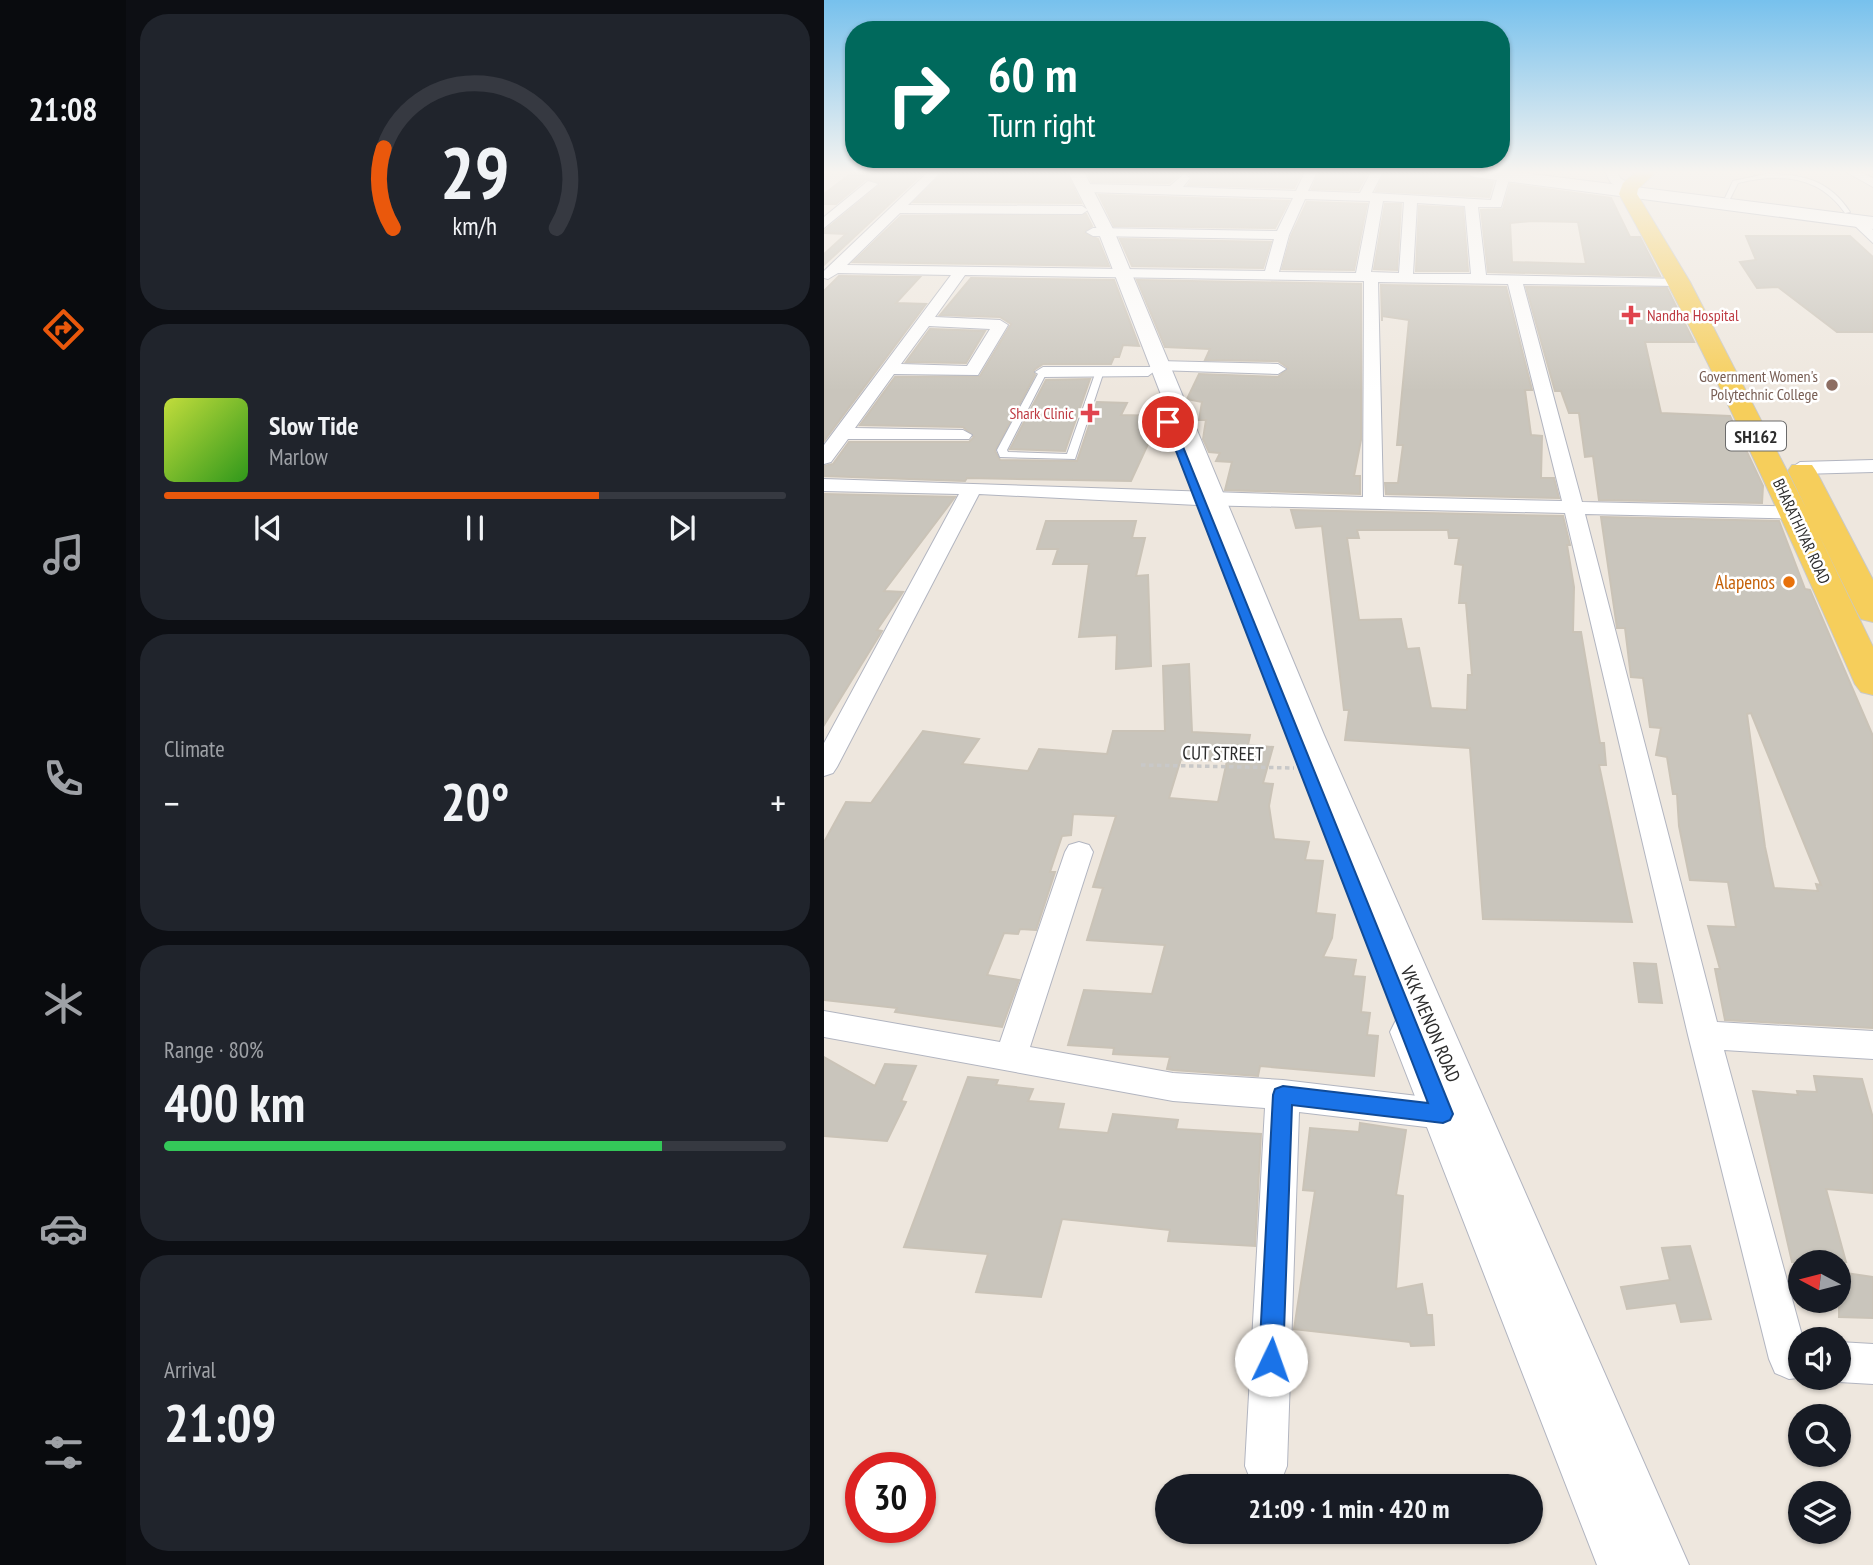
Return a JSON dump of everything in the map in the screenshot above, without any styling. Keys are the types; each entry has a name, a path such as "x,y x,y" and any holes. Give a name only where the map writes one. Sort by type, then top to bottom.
{"main road":[{"name":"BHARATHIYAR ROAD","path":"1663,245 1794,513 1873,684"},
{"name":"SH162","path":"1680,245 1775,421"},
{"name":"BHARATHIYAR ROAD","path":"1788,444 1873,612"}],"street":[{"path":"827,275 859,245"},
{"name":"VKK MENON ROAD","path":"1104,245 1206,499 1660,1565"},
{"path":"1271,274 1279,245"},
{"path":"1369,245 1367,276 1373,502"},
{"path":"1406,277 1408,245"},
{"path":"1476,245 1479,278"},
{"path":"827,275 962,270 1679,282"},
{"path":"824,458 962,270"},
{"path":"1514,279 1574,508 1704,1035 1788,1355"},
{"path":"889,369 972,371 1001,325 925,321"},
{"path":"1043,372 1278,369"},
{"path":"842,433 963,435"},
{"path":"1800,468 1873,466"},
{"path":"824,485 972,488 1206,499 1824,513"},
{"path":"824,767 972,488"},
{"name":"VKK MENON ROAD","path":"1206,499 1305,768 1625,1565"},
{"path":"1011,1058 1079,852"},
{"path":"824,1024 1173,1087 1283,1095 1443,1114"},
{"path":"1704,1035 1873,1045"},
{"path":"1266,1466 1283,1095"},
{"path":"1851,1363 1873,1364"}],"lane":[{"path":"1043,372 1002,450 1004,454 1071,457 1100,371"}],"path":[{"name":"CUT STREET","path":"1141,765 1305,768"}],"building":[{"path":"834,245 845,245 824,265 824,254"},
{"path":"871,245 1100,245 1109,266 853,262"},
{"path":"1123,245 1270,245 1263,268 1132,266"},
{"path":"1289,245 1359,245 1354,270 1282,269"},
{"path":"1378,245 1399,245 1397,270 1374,269"},
{"path":"1417,245 1466,245 1468,271 1416,271"},
{"path":"1485,245 1511,245 1512,262 1586,264 1582,245 1644,245 1660,276 1488,272"},
{"path":"1750,245 1860,245 1873,257 1873,332 1837,332 1778,287 1757,288 1740,262 1756,260"},
{"path":"839,276 920,277 896,303 926,304 824,441 824,291"},
{"path":"971,278 1114,280 1139,346 1123,345 1119,357 1114,357 1111,364 1043,364 1034,370 1035,375 995,451 1000,460 1077,461 1097,402 1127,403 1121,415 1161,416 1131,481 967,478 965,481 824,476 824,466 833,464 849,442 969,442 974,437 963,427 860,425 895,377 980,376 1011,324 1000,317 940,315"},
{"path":"1137,280 1361,284 1361,440 1354,476 1360,476 1360,494 1225,490 1232,462 1216,461 1220,453 1209,452 1203,439 1206,420 1199,420 1202,402 1187,399 1199,374 1278,377 1288,368 1278,361 1205,360 1210,349 1165,347"},
{"path":"1381,285 1506,287 1532,390 1525,390 1531,435 1542,436 1541,478 1554,478 1559,498 1386,494 1385,483 1398,483 1403,445 1397,445 1409,320 1382,316 1382,321"},
{"path":"1526,287 1667,288 1694,342 1645,342 1661,413 1730,416 1763,486 1762,503 1599,500 1593,456 1585,457 1579,413 1569,413 1561,391 1555,391"},
{"path":"930,329 985,331 966,363 906,362"},
{"path":"1090,379 1065,451 1010,449 1046,380"},
{"path":"824,494 955,497 884,591 903,592 877,630 882,631 824,725"},
{"path":"1291,510 1563,516 1570,545 1567,545 1574,587 1573,632 1581,632 1600,743 1604,743 1606,765 1599,765 1632,922 1483,919 1470,748 1345,740 1349,710 1344,710 1322,526 1296,528","holes":["1357,530 1448,530 1449,538 1459,538 1455,564 1463,565 1459,603 1466,603 1472,675 1468,675 1467,710 1431,708 1419,648 1407,649 1401,619 1359,620 1347,538 1359,538"]},
{"path":"1601,517 1779,521 1805,589 1810,590 1873,736 1873,1028 1725,1020 1715,969 1720,969 1708,926 1736,927 1728,882 1690,880 1679,826 1677,794 1673,794 1667,757 1656,755 1661,728 1650,727 1643,678 1631,677 1625,628 1617,628","holes":["1751,713 1821,885 1816,884 1818,891 1774,888 1765,847 1747,714"]},
{"path":"1046,521 1136,521 1132,538 1145,538 1136,576 1148,575 1151,666 1116,669 1117,635 1079,637 1089,564 1053,564 1058,549 1037,549"},
{"path":"1189,664 1192,732 1250,735 1248,745 1273,747 1263,783 1273,784 1269,806 1274,839 1309,842 1305,860 1323,861 1316,913 1335,915 1332,938 1323,957 1356,960 1353,976 1365,977 1361,1012 1370,1013 1367,1035 1378,1036 1374,1076 1260,1066 1258,1076 1173,1070 1167,1069 1170,1057 1113,1054 1114,1048 1068,1045 1084,990 1152,994 1165,945 1087,940 1103,888 1093,887 1116,816 1073,814 1071,835 1062,836 1050,872 1055,872 1036,930 1020,929 1018,934 1004,933 987,975 1019,980 1002,1027 895,1012 897,1008 824,1000 824,842 846,802 871,803 923,731 979,739 962,764 1028,771 1039,749 1107,754 1113,731 1165,731 1163,666","holes":["1181,759 1227,761 1218,802 1169,798"]},
{"path":"1634,963 1656,964 1662,1003 1639,1002"},
{"path":"824,1057 875,1086 885,1064 916,1066 901,1101 906,1102 887,1141 824,1136"},
{"path":"1814,1076 1862,1079 1873,1118 1873,1193 1826,1189 1843,1250 1789,1250 1753,1091 1798,1095 1797,1091 1817,1092"},
{"path":"968,1077 998,1080 996,1085 1033,1089 1028,1101 1064,1104 1058,1129 1108,1133 1113,1114 1178,1120 1176,1129 1261,1134 1255,1246 1168,1241 1170,1230 1062,1219 1041,1297 976,1292 988,1254 904,1247"},
{"path":"1360,1123 1406,1130 1396,1195 1403,1196 1396,1289 1422,1284 1427,1315 1432,1315 1434,1345 1411,1346 1410,1342 1294,1329 1315,1191 1303,1190 1310,1128 1359,1132"},
{"path":"1690,1246 1711,1319 1681,1322 1676,1303 1627,1309 1621,1287 1670,1280 1662,1248"},
{"path":"1851,1274 1873,1277 1873,1318 1839,1317 1839,1313 1851,1313"}],"place":[{"name":"Nandha Hospital","path":"1631,315"},
{"name":"Government Women's Polytechnic College","path":"1832,385"},
{"name":"Shark Clinic","path":"1090,413"},
{"name":"Alapenos","path":"1789,582"}],"route":[{"path":"1168,422 1443,1114 1283,1095 1271,1360"}]}
